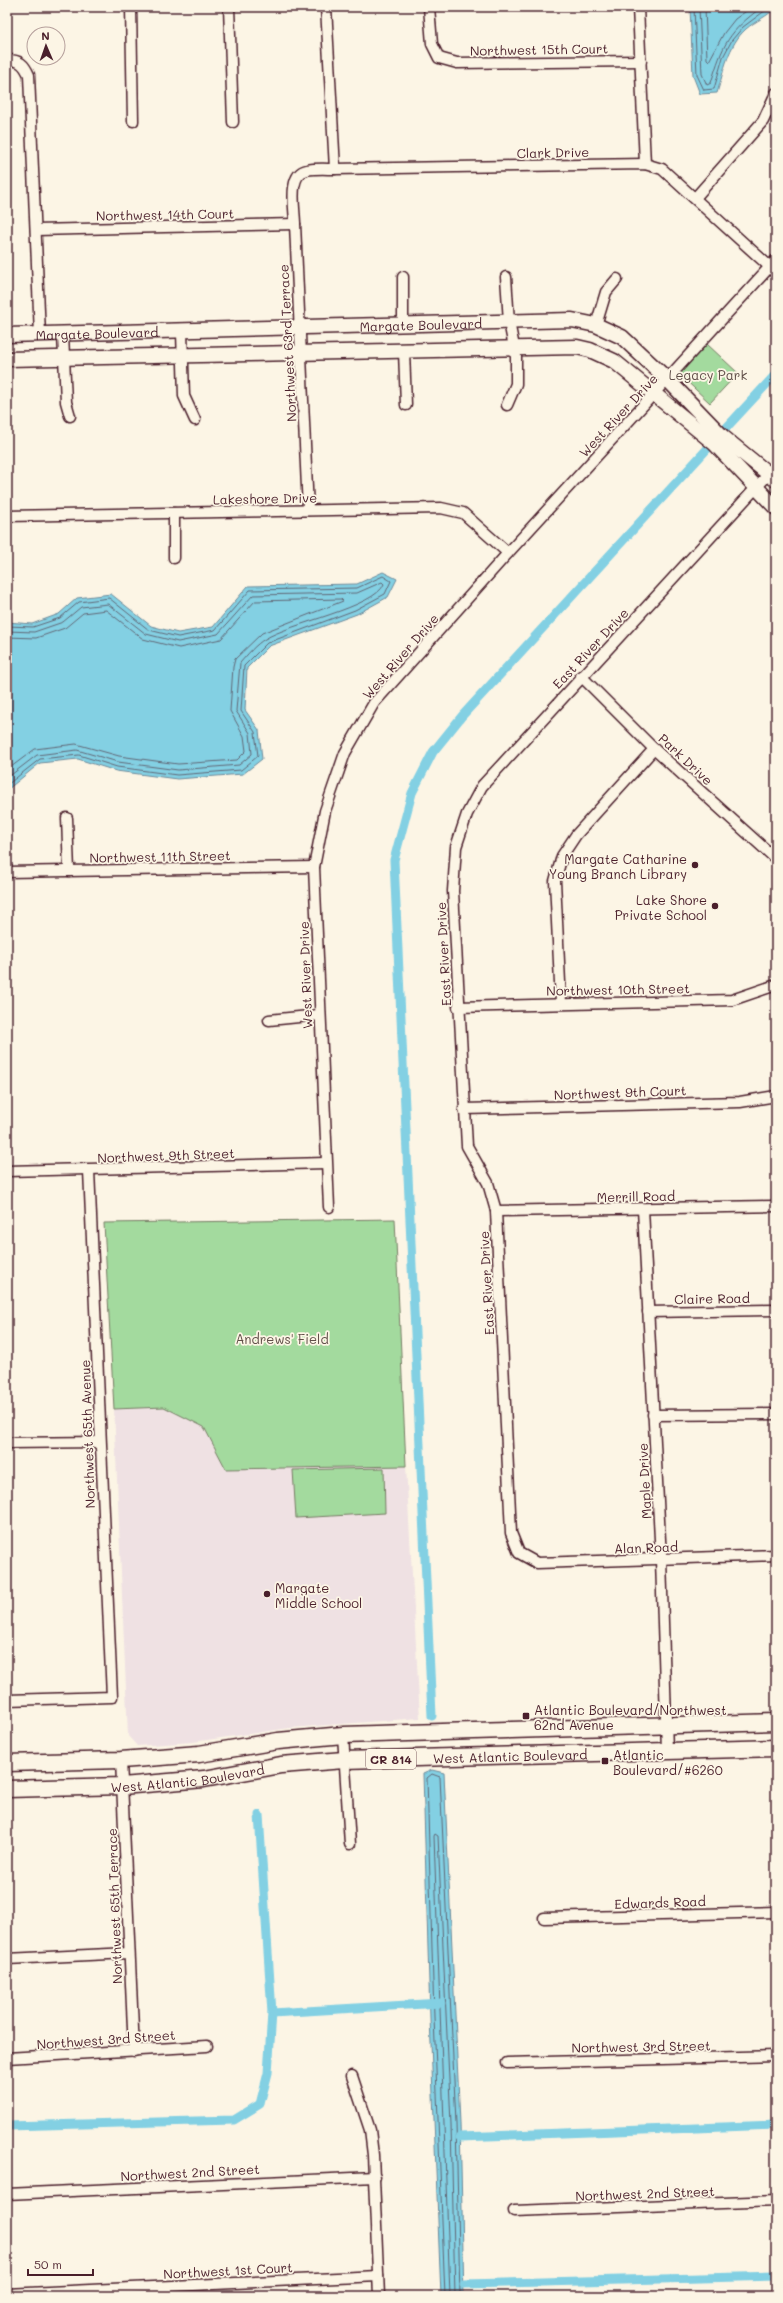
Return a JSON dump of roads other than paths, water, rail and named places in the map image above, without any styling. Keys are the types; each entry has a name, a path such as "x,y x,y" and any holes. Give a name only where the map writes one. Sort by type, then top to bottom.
{"main road":[{"name":"West Atlantic Boulevard","path":"7,1763 121,1760 199,1754 278,1741 343,1735 666,1724 776,1722"},
{"name":"West Atlantic Boulevard","path":"7,1788 122,1786 204,1779 281,1765 344,1760 776,1748"}],"street":[{"path":"131,7 133,122"},
{"path":"229,7 233,122"},
{"path":"326,7 335,169"},
{"name":"Northwest 15th Court","path":"429,7 432,44 438,58 457,63 641,61"},
{"path":"638,7 645,164"},
{"path":"7,60 16,60 24,65 28,75 40,335"},
{"path":"695,198 763,121 776,92"},
{"name":"Clark Drive","path":"298,174 306,170 335,169 645,164 662,169 773,264"},
{"name":"Northwest 63rd Terrace","path":"298,174 294,182 295,224 308,510"},
{"name":"Northwest 14th Court","path":"36,230 295,224"},
{"name":"West River Drive","path":"329,1207 319,1015 314,867 325,812 345,753 374,703 508,553 773,264"},
{"path":"403,277 403,324"},
{"path":"506,277 509,322 514,349 516,384 507,405"},
{"path":"596,325 606,292 617,279"},
{"name":"Margate Boulevard","path":"7,335 182,332 299,326 572,320 596,325 622,337 668,380 723,437 774,473"},
{"path":"182,332 184,396 195,420"},
{"path":"62,334 66,402 70,416"},
{"name":"Margate Boulevard","path":"7,359 183,357 576,347 590,350 614,361 655,394 714,443 776,508"},
{"path":"404,351 406,405"},
{"name":"East River Drive","path":"519,1553 511,1533 496,1211 488,1183 467,1146 458,1007 453,891 456,847 467,814 482,786 581,676 756,487 774,473"},
{"name":"Lakeshore Drive","path":"7,516 441,508 463,513 508,553"},
{"path":"174,513 174,558"},
{"name":"Park Drive","path":"581,676 654,749 776,859"},
{"path":"561,1003 555,882 562,856 576,835 654,749"},
{"path":"67,818 69,871"},
{"name":"Northwest 11th Street","path":"7,872 314,867"},
{"name":"Northwest 10th Street","path":"458,1007 561,1003 732,1000 776,985"},
{"path":"269,1020 319,1015"},
{"name":"Northwest 9th Court","path":"464,1109 740,1102 776,1096"},
{"name":"Northwest 9th Street","path":"7,1171 326,1163"},
{"name":"Northwest 65th Avenue","path":"7,1700 112,1697 89,1170"},
{"name":"Merrill Road","path":"496,1211 776,1206"},
{"name":"Maple Drive","path":"643,1209 661,1559 667,1751"},
{"name":"Claire Road","path":"648,1312 776,1310"},
{"path":"653,1415 776,1414"},
{"path":"7,1444 100,1442"},
{"name":"Alan Road","path":"519,1553 537,1563 776,1555"},
{"path":"343,1735 350,1844"},
{"name":"Northwest 65th Terrace","path":"121,1760 134,2051"},
{"name":"Edwards Road","path":"544,1918 776,1912"},
{"path":"7,1959 129,1953"},
{"name":"Northwest 3rd Street","path":"7,2058 207,2046"},
{"name":"Northwest 3rd Street","path":"507,2062 776,2056"},
{"path":"352,2076 370,2130 375,2177 379,2296"},
{"name":"Northwest 2nd Street","path":"7,2194 375,2177"},
{"name":"Northwest 2nd Street","path":"514,2211 776,2201"},
{"name":"Northwest 1st Court","path":"7,2294 378,2276"}],"water":[{"path":"690,7 776,7 740,35 727,59 717,93 700,94 693,76"},
{"path":"383,572 397,579 388,597 357,614 269,646 247,668 245,710 259,730 262,759 243,774 177,779 116,771 78,759 40,763 7,790 7,622 32,624 59,614 77,598 111,594 151,626 178,633 213,627 248,586 357,584"},
{"path":"432,1770 444,1773 460,2123 464,2296 441,2296 430,2018 423,1774"}],"waterway":[{"path":"727,427 776,374"},
{"path":"432,1716 394,860 412,793 433,752 462,716 708,448"},
{"path":"7,2126 234,2120 260,2104 268,2073 272,2013 259,1815"},
{"path":"272,2013 441,2003"},
{"path":"460,2137 776,2125"},
{"path":"464,2284 776,2276"}],"place":[{"name":"Margate Catharine Young Branch Library","path":"695,865"},
{"name":"Lake Shore Private School","path":"715,906"},
{"name":"Margate Middle School","path":"267,1594"},
{"name":"Atlantic Boulevard/Northwest 62nd Avenue","path":"526,1716"},
{"name":"Atlantic Boulevard/#6260","path":"605,1761"}],"park label":[{"name":"Legacy Park","path":"708,374"},
{"name":"Andrews' Field","path":"282,1338"}]}
